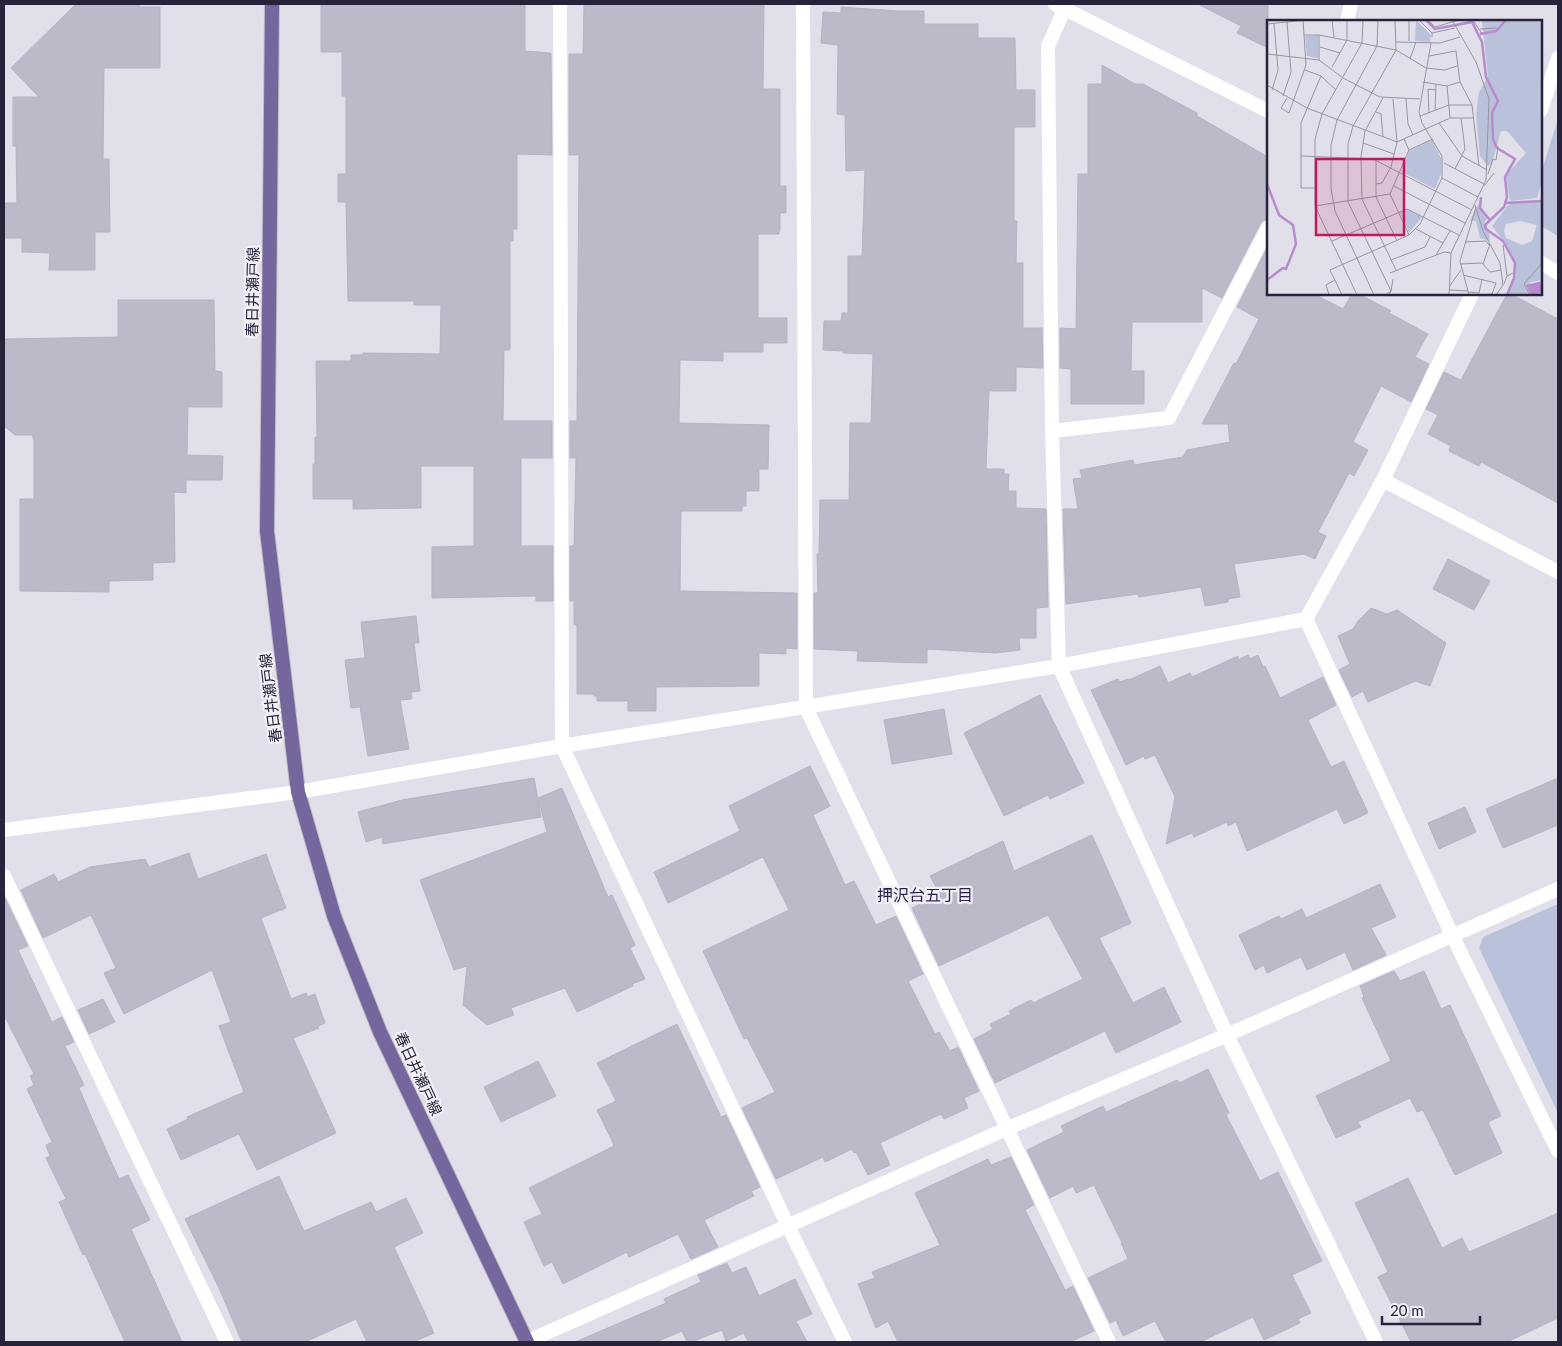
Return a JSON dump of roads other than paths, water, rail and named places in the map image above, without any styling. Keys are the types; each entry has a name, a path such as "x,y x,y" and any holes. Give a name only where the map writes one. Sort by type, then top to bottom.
{"main road":[{"name":"春日井瀬戸線","path":"272,4 266,531 298,792 334,916 380,1032 527,1342"}],"street":[{"path":"560,4 562,746 844,1342"},
{"path":"803,4 806,708 1108,1342"},
{"path":"1347,20 1351,4"},
{"path":"1267,110 1060,6 1048,46 1052,431 1059,666 1227,1035 1376,1342"},
{"path":"1542,107 1558,58"},
{"path":"1052,431 1169,418 1267,230"},
{"path":"1542,264 1558,273"},
{"path":"1306,619 1383,480 1472,295"},
{"path":"1383,480 1558,572"},
{"path":"4,830 298,792 562,746 1059,666 1306,619"},
{"path":"1306,619 1452,935 1558,1152"},
{"path":"4,876 227,1342"},
{"path":"527,1342 1006,1129 1227,1035 1558,889"}],"district":[{"name":"押沢台五丁目","path":"925,895"}]}
